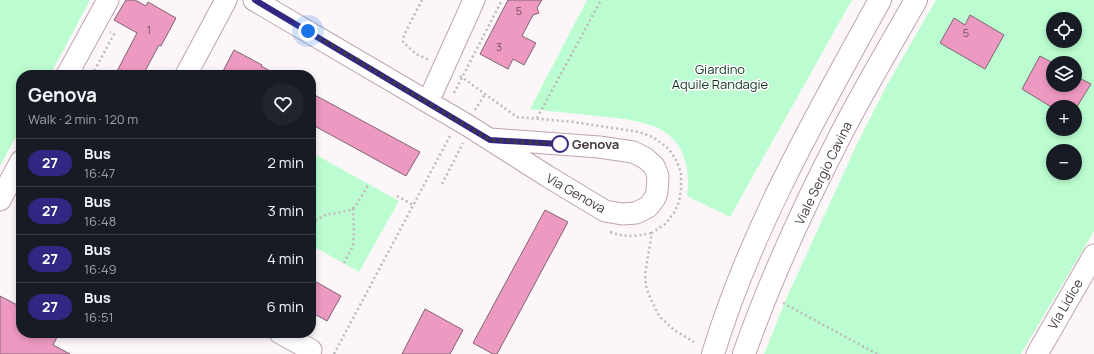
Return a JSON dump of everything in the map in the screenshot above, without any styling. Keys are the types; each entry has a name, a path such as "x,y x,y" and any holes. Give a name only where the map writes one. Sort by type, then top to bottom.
{"main road":[{"path":"713,354 725,314 755,242 806,135 880,0"},
{"name":"Viale Sergio Cavina","path":"744,354 779,264 813,189 916,0"}],"street":[{"path":"70,70 108,0"},
{"path":"189,70 226,0"},
{"name":"Via Genova","path":"254,0 428,102 605,211 622,214 636,213 648,207 655,198 657,192 659,185 658,176 654,166 645,158 634,152 591,146 490,140"},
{"path":"428,102 474,0"},
{"path":"10,193 16,176"},
{"name":"Via Lidice","path":"1037,354 1094,255"},
{"path":"289,338 311,350"}],"path":[{"path":"459,98 453,94 502,0"},
{"path":"538,118 601,0"},
{"path":"470,105 476,108 485,94"},
{"path":"334,354 450,136 455,136"},
{"path":"442,184 463,144"},
{"path":"344,264 353,246 353,208 369,184"},
{"path":"397,196 413,205"},
{"path":"316,220 327,214 342,212 353,208"},
{"path":"652,233 644,274 648,290 659,316 674,330 694,342"},
{"path":"779,301 877,354"}],"green space":[{"path":"0,0 90,0 53,70 16,70 16,136 0,166"},
{"name":"Giardino Aquile Randagie","path":"587,0 852,0 730,217 687,196 688,180 684,156 676,142 662,130 631,120 530,109"},
{"path":"936,0 1094,0 1094,231 1021,354 764,354 787,297 856,146 887,85"},
{"path":"316,155 399,201 359,272 316,248"}],"building":[{"path":"126,0 135,0 146,6 148,2 176,18 146,70 118,70 137,33 114,20"},
{"path":"508,0 542,0 537,8 539,13 533,15 522,36 536,43 524,65 513,59 508,69 480,54"},
{"path":"970,15 1004,35 985,69 940,43 954,18 965,25"},
{"path":"234,50 269,70 224,70"},
{"path":"1040,56 1046,59 1046,92 1082,92 1082,80 1091,84 1081,100 1046,100 1046,104 1022,89"},
{"path":"316,96 420,152 406,176 316,127"},
{"path":"545,210 568,222 497,354 493,354 473,343"},
{"path":"316,282 341,296 327,321 316,315"},
{"path":"0,296 16,304 16,338 56,338 53,345 70,354 0,354"},
{"path":"425,309 463,330 450,354 402,354"}],"bus line":[{"name":"27","path":"255,0 490,140 560,144"}],"place":[{"name":"Genova","path":"560,144"}],"route":[{"path":"308,31 490,140 560,144"}]}
